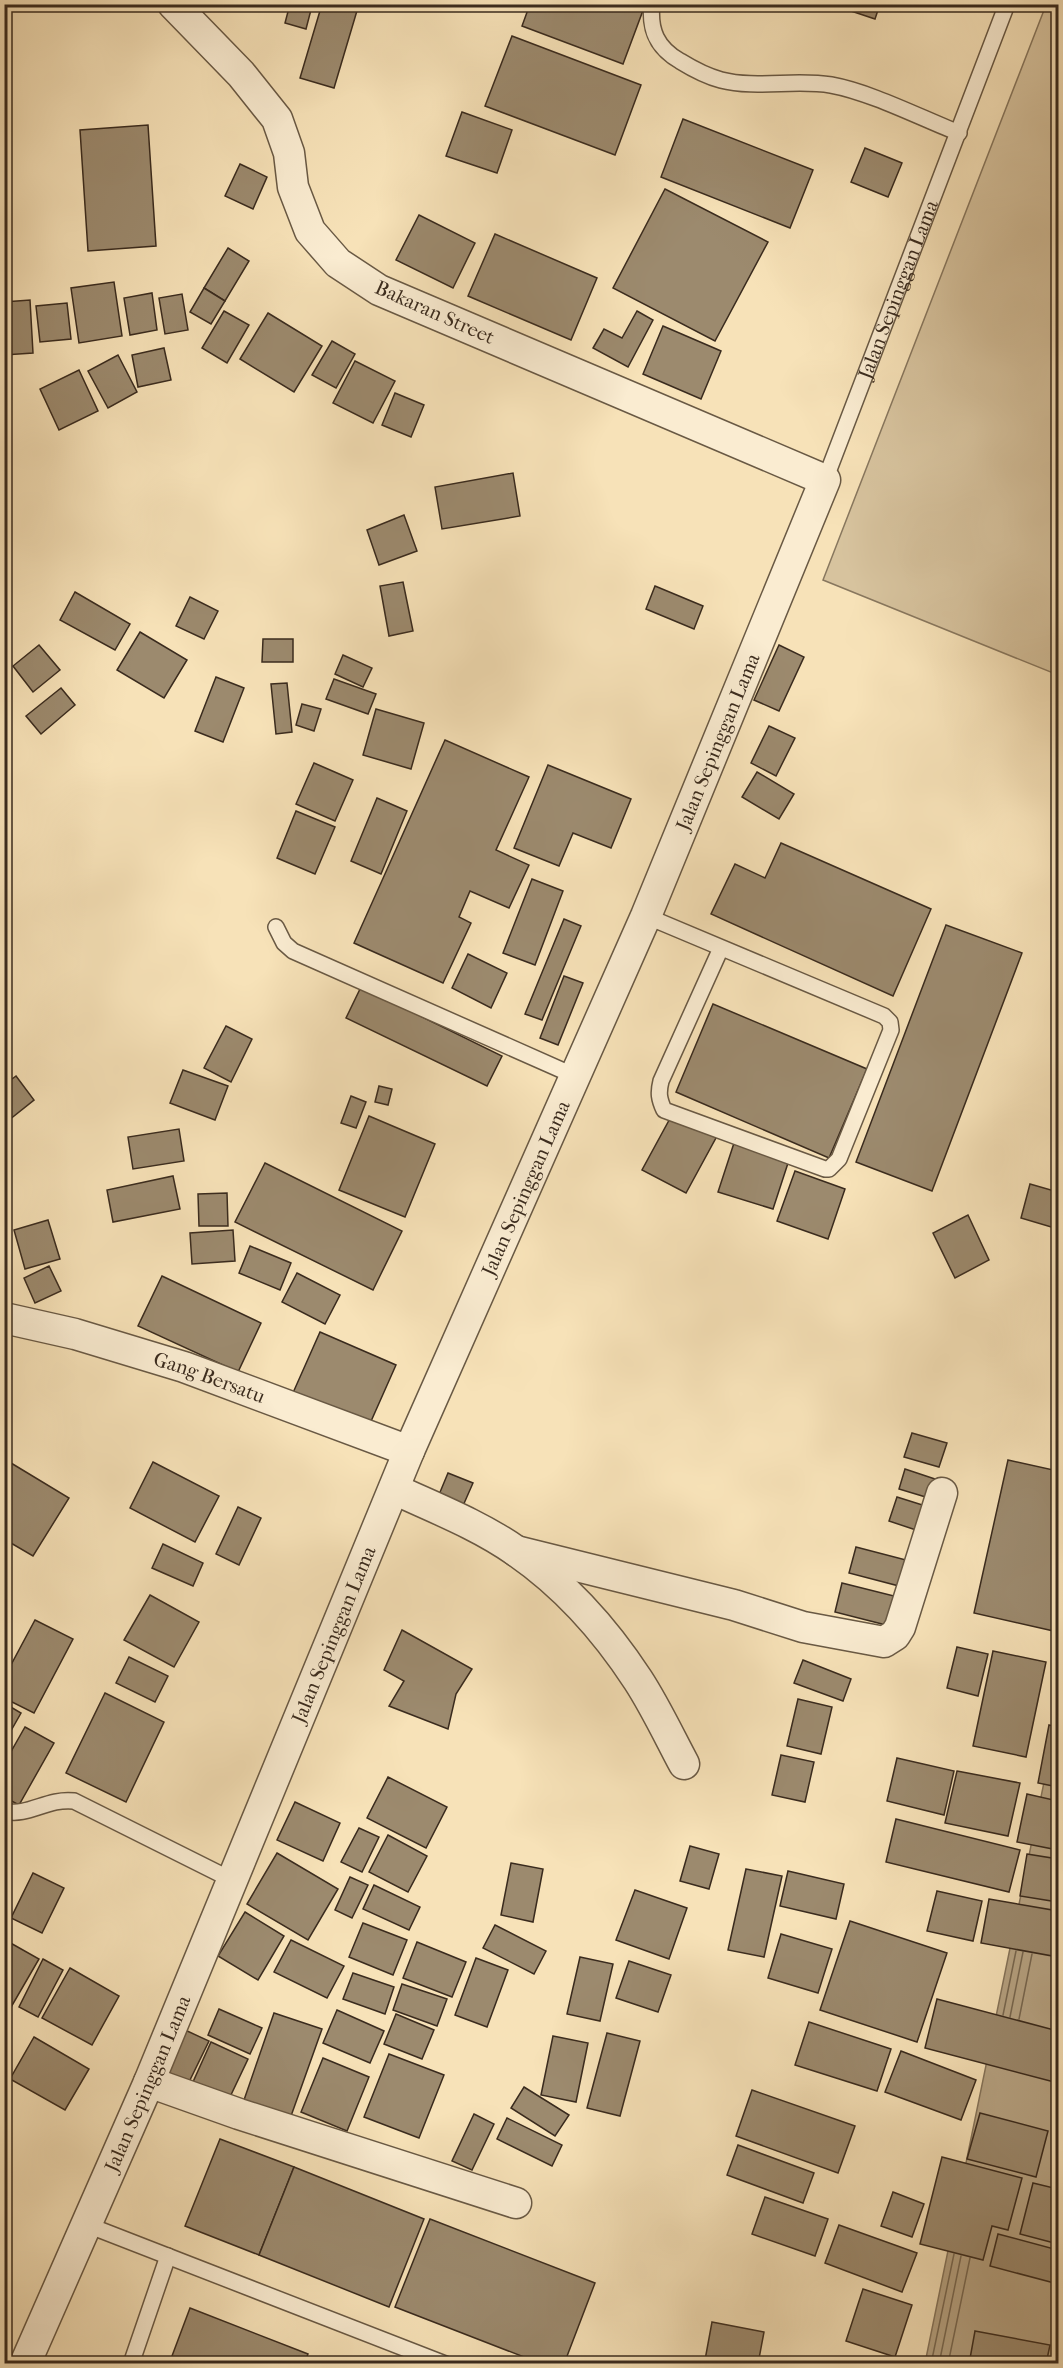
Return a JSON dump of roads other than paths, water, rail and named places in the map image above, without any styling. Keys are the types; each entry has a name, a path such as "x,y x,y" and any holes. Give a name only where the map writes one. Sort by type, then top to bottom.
{"street":[{"name":"Bakaran Street","path":"173,4 241,75 277,119 289,153 293,187 310,231 338,263 379,290 825,480"},
{"name":"Jalan Sepinggan Lama","path":"25,2364 148,2082 409,1451 646,916 825,480"},
{"name":"Gang Bersatu","path":"4,1318 75,1334 184,1367 409,1451"},
{"path":"394,1489 483,1530 516,1551 547,1575 589,1616 638,1680 684,1764"},
{"path":"516,1551 734,1605 803,1627 884,1642 895,1635 900,1627 942,1493"},
{"path":"148,2082 239,2114 516,2203"}],"lane":[{"path":"652,4 650,21 657,42 670,56 701,74 723,81 830,85 851,90 959,133"},
{"name":"Jalan Sepinggan Lama","path":"825,480 1007,4"},
{"path":"646,916 884,1016 890,1022 891,1030 839,1159 829,1169 664,1110 659,1100 658,1092 661,1081 721,948"},
{"path":"276,927 284,943 293,951 575,1076"},
{"path":"4,1812 27,1812 61,1799 74,1801 232,1880"},
{"path":"85,2224 446,2364"},
{"path":"131,2364 168,2256"}],"water":[{"path":"1058,1714 1058,2363 925,2363"}]}
